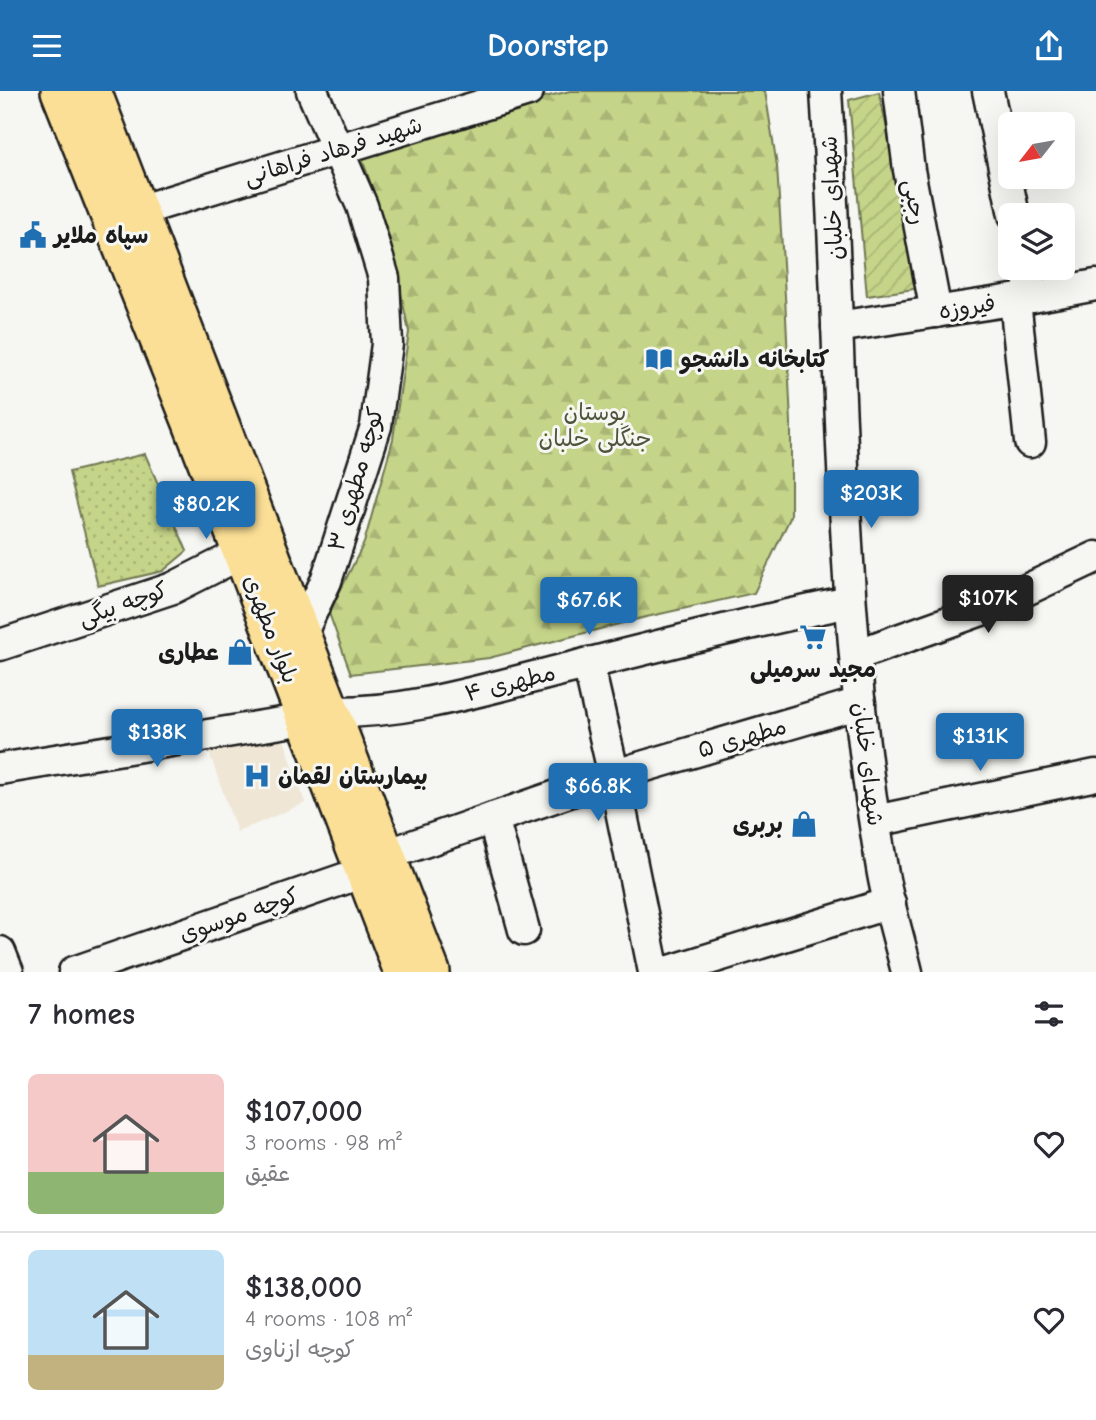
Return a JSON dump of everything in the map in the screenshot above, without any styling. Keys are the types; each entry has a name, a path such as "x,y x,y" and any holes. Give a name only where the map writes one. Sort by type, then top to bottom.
{"main road":[{"name":"بلوار مطهری","path":"60,91 242,553 318,716 375,863 431,972"},
{"name":"بلوار مطهری","path":"92,91 304,643 318,716"},
{"name":"بلوار مطهری","path":"375,863 403,972"}],"street":[{"name":"کوچه مطهری ۳","path":"304,643 304,628 326,581 376,426 387,344 384,278 362,206 312,91"},
{"name":"شهید فرهاد فراهانی","path":"138,211 338,149 477,98 528,91"},
{"name":"شهدای خلبان","path":"826,91 850,601 875,821 906,972"},
{"name":"رجبی","path":"899,91 909,170 936,312"},
{"path":"988,91 1011,203"},
{"path":"1025,280 1023,298 1030,442"},
{"name":"فیروزه","path":"837,327 1096,285"},
{"name":"کوچه بیگی","path":"0,645 173,588 242,553"},
{"path":"856,655 990,607 1096,557"},
{"name":"مطهری ۴","path":"0,769 318,716 370,713 432,702 760,620 850,601"},
{"path":"588,663 654,972"},
{"name":"مطهری ۵","path":"375,863 614,776 860,703"},
{"path":"875,821 1096,775"},
{"path":"493,818 524,930"},
{"name":"کوچه موسوی","path":"74,972 375,863"},
{"path":"667,972 890,903"},
{"path":"0,952 8,972"}],"shaded area":[{"name":"بیمارستان لقمان","path":"282,734 305,803 237,832 208,749"}],"green space":[{"name":"بوستان جنگلی خلبان","path":"570,91 765,91 777,166 785,296 791,423 791,516 754,593 642,618 489,658 351,674 329,613 364,543 393,439 409,332 389,236 359,150 498,108"},
{"path":"879,92 921,288 867,296 849,100"},
{"path":"145,454 187,551 163,571 98,586 69,472"}],"place":[{"name":"سپاه ملایر","path":"33,235"},
{"name":"کتابخانه دانشجو","path":"659,359"},
{"name":"مجید سرمیلی","path":"813,637"},
{"name":"عطاری","path":"240,652"},
{"name":"بیمارستان لقمان","path":"257,776"},
{"name":"بربری","path":"804,824"}]}
